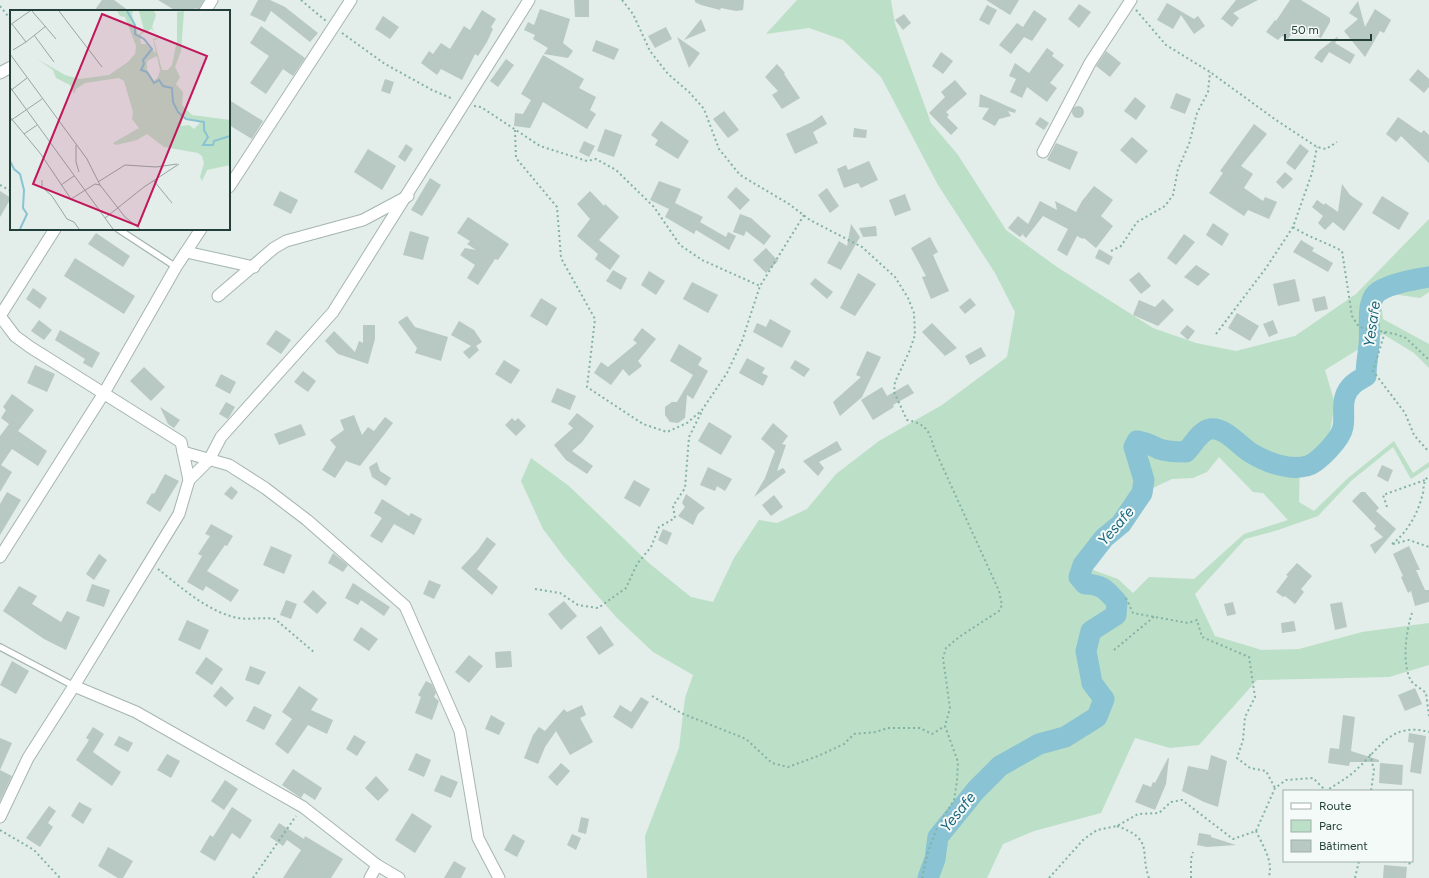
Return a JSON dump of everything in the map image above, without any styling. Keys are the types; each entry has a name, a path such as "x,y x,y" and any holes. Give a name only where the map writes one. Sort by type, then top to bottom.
{"street":[{"path":"206,10 212,0"},
{"path":"230,185 351,0"},
{"path":"189,480 209,460 221,437 334,312 408,196 529,0"},
{"path":"1043,152 1090,63 1129,2"},
{"path":"0,73 10,68"},
{"path":"218,296 254,267 274,248 286,241 363,220 408,196"},
{"path":"0,817 28,758 74,686 179,514 189,480 181,442 30,347 15,336 0,316 54,230"},
{"path":"0,557 104,393 176,267 200,230"},
{"path":"186,252 254,267"},
{"path":"183,452 229,465 265,488 307,520 405,606 460,732 478,838 499,878"},
{"path":"74,686 136,712 303,807 377,865 399,878"},
{"path":"370,878 377,865"}],"lane":[{"path":"120,230 176,267"},
{"path":"0,646 74,686"}],"path":[{"path":"301,0 334,28 385,64 432,90 464,105 481,107 540,146 587,161 596,159 616,170 654,207 680,245 702,260 760,286"},
{"path":"622,0 633,14 650,51 668,74 689,92 704,109 719,149 740,175 789,204 804,215 862,247 895,277 908,298 914,313 915,335 895,382 894,392 907,420 919,423 930,433 934,448 999,591 1002,605 999,611 959,637 946,648 943,658 950,708 945,726 958,762 956,788 954,800 937,828 928,852 922,878"},
{"path":"1129,2 1140,12 1166,45 1210,72 1276,120 1317,147 1326,149 1337,142"},
{"path":"0,6 10,19"},
{"path":"1111,251 1121,246 1137,222 1164,206 1173,195 1178,169 1189,144 1197,113 1208,92 1210,72"},
{"path":"515,130 516,158 557,207 562,258 595,319 587,387 643,424 667,432 687,423 702,410"},
{"path":"1216,334 1266,268 1293,227 1312,173 1317,147"},
{"path":"0,185 10,190"},
{"path":"535,589 560,593 578,605 598,608 626,588 637,564 651,547 659,527 675,518 673,506 685,488 689,437 702,410 728,373 735,358 760,286 804,215"},
{"path":"1293,227 1305,235 1321,240 1342,251 1352,316 1359,327 1406,338 1429,360"},
{"path":"1385,332 1373,371 1405,413 1414,434 1429,452"},
{"path":"1387,507 1383,495 1425,480 1429,476"},
{"path":"1425,480 1423,494 1414,517 1404,536 1392,544 1409,540 1429,547"},
{"path":"150,562 186,591 217,611 238,618 275,619 315,653"},
{"path":"1126,598 1133,613 1188,623 1197,620 1202,637 1249,657 1256,697 1245,717 1243,740 1237,758 1250,768 1266,771 1275,788"},
{"path":"1412,613 1406,631 1407,660 1410,679 1426,693 1429,716"},
{"path":"1114,650 1155,616"},
{"path":"652,696 681,712 746,739 772,763 788,767 818,756 844,744 854,734 876,732 888,728 920,728 932,734 945,726"},
{"path":"1327,790 1357,769 1387,738 1403,730 1417,729 1429,732"},
{"path":"1370,754 1374,770 1374,782 1371,790"},
{"path":"1049,878 1084,840 1097,830 1117,826 1138,814 1159,813 1171,802 1182,800 1233,839 1256,831 1275,788 1286,780 1313,778 1325,790"},
{"path":"253,878 303,807"},
{"path":"1117,826 1132,831 1144,845 1149,878"},
{"path":"0,830 34,850 60,878"},
{"path":"1256,831 1268,857 1270,873 1268,878"},
{"path":"1191,878 1191,859 1193,852"},
{"path":"1355,878 1359,862"},
{"path":"1406,862 1413,865"}],"green space":[{"path":"797,0 891,0 895,24 931,123 958,155 1006,230 1057,267 1153,328 1196,343 1236,351 1295,336 1356,294 1429,219 1429,292 1420,298 1393,294 1381,303 1383,319 1429,344 1429,368 1414,353 1383,334 1325,370 1335,404 1330,432 1316,450 1300,459 1299,502 1314,511 1348,478 1394,441 1413,473 1429,462 1429,467 1411,479 1393,447 1351,481 1318,516 1278,530 1245,539 1195,594 1215,636 1262,650 1299,649 1362,632 1429,623 1429,665 1389,677 1257,680 1199,745 1170,748 1135,738 1101,813 1034,831 1003,844 987,878 647,878 645,836 679,748 685,698 693,675 653,652 616,617 564,557 543,529 521,481 531,458 569,486 650,564 691,597 713,602 734,558 759,520 777,523 807,509 836,474 879,441 942,405 1007,357 1015,312 995,273 938,185 881,77 843,40 809,28 766,34","holes":["1219,457 1253,492 1263,493 1288,520 1244,534 1194,579 1149,577 1133,593 1118,579 1093,570 1094,563 1134,522 1153,488 1172,479 1193,478 1207,472"]}],"building":[{"path":"102,0 114,0 128,10 95,10"},
{"path":"158,0 204,0 198,10 195,8 194,10 174,10"},
{"path":"258,0 270,0 285,7 318,33 310,42 271,11 265,22 250,15"},
{"path":"574,0 589,0 589,17 575,17"},
{"path":"695,0 744,0 743,10 736,11 721,8 720,10 701,5 695,2"},
{"path":"986,0 1019,0 1010,15"},
{"path":"1236,0 1258,0 1233,13 1239,18 1232,27 1222,19 1220,20"},
{"path":"1290,0 1301,0 1330,18 1330,22 1321,38 1298,25 1288,39 1282,36 1278,40 1266,32 1275,20 1276,21"},
{"path":"1358,1 1365,27 1375,9 1391,20 1384,33 1380,31 1365,57 1344,31 1358,19 1349,13"},
{"path":"1167,3 1194,19 1198,16 1205,26 1194,34 1181,15 1173,29 1157,20"},
{"path":"1079,4 1091,12 1079,28 1068,19"},
{"path":"987,5 997,10 989,25 979,20"},
{"path":"540,9 570,19 563,43 573,51 568,58 544,54 548,48 533,39 535,35 524,30 528,22 534,25"},
{"path":"482,10 496,19 491,27 493,29 487,42 478,56 475,54 462,80 441,69 437,75 421,63 429,51 433,54 441,43 450,49 464,26 470,30"},
{"path":"1034,10 1047,19 1032,41 1024,37 1011,54 999,45 1017,23 1023,27"},
{"path":"904,14 911,23 903,30 895,20"},
{"path":"383,16 399,27 390,39 375,29"},
{"path":"701,19 706,31 684,40"},
{"path":"261,26 305,58 293,76 283,69 266,94 250,83 269,56 250,43"},
{"path":"666,27 672,39 655,48 648,36"},
{"path":"677,37 700,53 689,68"},
{"path":"1337,37 1338,38 1335,43 1355,55 1350,64 1329,52 1322,63 1314,58 1319,51"},
{"path":"596,40 619,49 614,60 592,51"},
{"path":"1047,48 1054,53 1052,56 1064,65 1050,83 1057,88 1047,102 1027,87 1022,98 1010,92 1016,79 1009,76 1015,63 1029,73"},
{"path":"1106,51 1121,63 1110,77 1096,66"},
{"path":"941,52 953,61 943,74 932,66"},
{"path":"543,55 584,79 579,88 596,97 590,110 596,114 587,129 543,102 530,128 514,126 515,113 523,114 531,100 521,94"},
{"path":"506,59 514,65 498,87 490,81"},
{"path":"777,64 785,73 784,74 800,98 782,109 772,95 778,91 765,77"},
{"path":"1418,69 1429,79 1429,87 1424,93 1409,80"},
{"path":"385,79 394,82 390,94 381,91"},
{"path":"955,80 967,94 946,112 949,115 947,117 958,128 951,135 929,113 945,97 941,92"},
{"path":"1176,93 1191,99 1185,114 1170,108"},
{"path":"980,94 1016,110 1015,113 1008,111 1011,116 999,119 995,126 982,119 989,108 979,107"},
{"path":"1135,97 1146,106 1136,120 1124,111"},
{"path":"230,101 263,121 252,139 230,126"},
{"path":"1080,106 1083,107 1083,117 1076,118 1073,117 1072,110 1073,107"},
{"path":"724,111 739,130 728,138 713,119"},
{"path":"822,115 827,124 813,132 818,143 795,154 786,134 812,122"},
{"path":"1040,117 1049,123 1044,130 1035,124"},
{"path":"1398,117 1421,133 1424,130 1429,135 1429,163 1401,136 1396,142 1386,134"},
{"path":"661,121 689,141 678,159 655,145 658,140 651,135"},
{"path":"1254,124 1267,134 1241,166 1253,174 1244,188 1263,201 1265,197 1277,202 1269,219 1248,210 1244,216 1209,193 1223,173 1220,171"},
{"path":"854,128 867,130 866,138 853,137"},
{"path":"605,129 622,135 614,157 597,151"},
{"path":"1132,137 1148,151 1136,164 1120,150"},
{"path":"584,141 595,146 589,157 579,152"},
{"path":"1056,143 1078,152 1070,170 1047,160"},
{"path":"406,144 413,149 405,162 398,157"},
{"path":"1300,144 1309,151 1295,170 1286,163"},
{"path":"368,149 396,166 382,190 354,172"},
{"path":"869,161 878,180 861,188 858,183 844,188 837,169 846,165 848,170"},
{"path":"1285,172 1293,179 1283,189 1276,182"},
{"path":"430,178 441,185 422,216 411,210"},
{"path":"659,181 681,189 675,203 703,217 700,222 726,237 728,232 736,236 729,250 696,230 694,234 665,217 669,209 650,200"},
{"path":"1342,184 1350,195 1363,204 1344,231 1333,222 1325,230 1318,223 1323,216 1312,207 1317,200 1324,205 1325,203 1338,212"},
{"path":"1094,186 1113,200 1101,216 1113,226 1096,248 1084,238 1083,239 1077,236 1067,256 1057,250 1068,229 1043,216 1026,238 1023,235 1024,233 1020,237 1008,228 1018,216 1028,224 1040,201 1057,210 1055,201 1076,212 1082,201"},
{"path":"736,187 750,200 740,210 727,197"},
{"path":"827,188 839,206 830,213 818,195"},
{"path":"0,191 10,197 10,200 0,217"},
{"path":"280,191 298,200 291,214 273,205"},
{"path":"590,191 604,206 605,204 619,217 599,240 620,256 610,270 595,259 598,254 577,236 590,219 577,204"},
{"path":"905,194 911,210 895,216 889,200"},
{"path":"1382,196 1409,213 1399,230 1372,213"},
{"path":"740,214 751,218 771,236 764,245 746,231 744,236 733,232"},
{"path":"468,217 509,244 498,260 495,259 478,285 467,278 475,265 460,255 465,248 476,250 467,244 470,241 457,233"},
{"path":"1213,223 1229,234 1222,246 1206,235"},
{"path":"851,224 860,237 841,270 827,263 839,241 847,246"},
{"path":"876,226 877,236 863,237 859,228"},
{"path":"410,231 429,237 423,260 403,255"},
{"path":"96,233 130,256 123,267 88,244"},
{"path":"1184,234 1195,242 1176,265 1167,258"},
{"path":"930,237 938,252 933,255 949,291 931,299 922,277 926,276 911,248"},
{"path":"1301,240 1314,248 1312,251 1333,263 1328,272 1293,252"},
{"path":"766,248 778,261 766,273 753,260"},
{"path":"1099,249 1113,257 1109,265 1095,258"},
{"path":"75,258 135,296 124,314 64,276"},
{"path":"1196,265 1210,274 1198,286 1184,277"},
{"path":"613,270 627,278 621,290 606,281"},
{"path":"649,271 665,281 656,295 641,285"},
{"path":"1139,272 1151,286 1141,294 1129,280"},
{"path":"858,273 876,284 855,316 840,308"},
{"path":"815,278 833,292 827,299 810,284"},
{"path":"1295,279 1300,301 1278,306 1273,284"},
{"path":"692,282 718,295 708,313 683,299"},
{"path":"33,288 47,298 40,309 26,299"},
{"path":"1325,296 1328,309 1315,312 1312,299"},
{"path":"541,298 557,308 547,326 530,316"},
{"path":"970,298 976,305 965,314 959,307"},
{"path":"1163,299 1174,310 1158,326 1133,315 1139,300 1155,307"},
{"path":"1237,313 1259,326 1250,341 1228,328"},
{"path":"407,316 415,327 448,337 441,361 415,353 417,348 398,322"},
{"path":"770,319 791,331 782,348 753,332 757,323 766,327"},
{"path":"39,320 52,330 44,340 31,331"},
{"path":"1273,320 1278,333 1269,337 1263,324"},
{"path":"459,321 474,330 482,342 476,346 479,350 469,359 463,352 471,346 451,335"},
{"path":"932,323 957,348 945,356 922,332"},
{"path":"363,325 375,325 375,339 368,364 338,354 325,341 334,331 355,352 359,341 363,343"},
{"path":"1187,325 1195,331 1188,340 1180,333"},
{"path":"642,328 656,339 638,361 642,366 629,376 623,369 611,385 594,373 601,362 608,367 637,343 633,340"},
{"path":"60,330 100,353 92,368 83,363 85,359 55,340"},
{"path":"276,330 291,340 281,354 266,344"},
{"path":"679,344 702,358 698,365 708,371 693,399 687,395 685,418 678,423 670,422 665,415 665,407 672,402 677,402 693,375 670,361"},
{"path":"981,347 986,356 970,365 965,356"},
{"path":"867,351 881,357 862,397 840,416 833,402 861,377 856,375"},
{"path":"747,358 765,368 762,373 768,376 763,386 739,373"},
{"path":"504,360 520,370 511,384 495,374"},
{"path":"795,360 810,369 804,377 790,368"},
{"path":"35,365 55,374 47,392 27,383"},
{"path":"144,367 165,387 151,401 130,381"},
{"path":"303,371 316,381 308,392 294,382"},
{"path":"221,374 236,382 230,394 215,386"},
{"path":"908,384 914,393 893,405 894,407 873,420 861,400 882,387 887,396"},
{"path":"557,388 576,396 570,410 551,402"},
{"path":"12,394 34,410 18,431 47,451 38,466 12,449 1,465 12,472 0,492 0,436 9,424 1,418 6,410 3,407"},
{"path":"226,402 235,407 228,419 219,414"},
{"path":"160,407 180,420 174,428 168,424"},
{"path":"577,413 594,426 582,442 572,451 593,466 587,474 566,460 554,445 573,428 568,424"},
{"path":"354,415 362,435 368,427 374,431 385,417 393,423 360,466 346,461 335,478 322,470 336,447 330,440 344,430 340,420"},
{"path":"512,418 515,421 518,418 526,426 516,436 505,425"},
{"path":"709,422 732,436 721,455 698,441"},
{"path":"773,423 788,436 782,444 786,445 777,471 783,468 786,472 754,497 765,478 775,451 761,439"},
{"path":"301,424 306,435 279,445 274,434"},
{"path":"837,441 842,450 819,462 824,468 818,476 803,461"},
{"path":"377,462 380,471 391,478 386,486 372,477 369,467"},
{"path":"1382,465 1393,470 1388,482 1377,476"},
{"path":"708,467 732,479 725,491 717,486 715,491 700,485"},
{"path":"165,474 179,481 160,512 146,503 152,493 154,494"},
{"path":"634,480 650,489 640,507 624,498"},
{"path":"231,486 238,492 232,500 224,494"},
{"path":"7,492 21,500 0,535 0,504"},
{"path":"1361,492 1365,492 1379,508 1376,511 1396,529 1375,554 1370,545 1383,537 1374,529 1376,526 1352,501"},
{"path":"686,494 705,508 698,514 693,525 678,516 685,507 682,503"},
{"path":"774,495 783,507 771,516 762,505"},
{"path":"382,499 409,516 411,513 422,519 414,535 394,524 382,543 370,536 382,518 374,513"},
{"path":"211,524 233,536 207,571 239,590 231,602 206,586 203,591 187,582 202,556 198,554 210,536 205,534"},
{"path":"663,529 672,533 667,545 658,540"},
{"path":"487,537 496,544 477,569 498,587 492,595 461,568 478,550"},
{"path":"271,546 292,555 284,574 263,565"},
{"path":"1409,546 1420,570 1416,570 1425,590 1429,590 1429,602 1415,606 1411,591 1408,593 1401,577 1403,576 1393,554"},
{"path":"333,553 348,565 343,572 328,563"},
{"path":"99,554 107,560 94,580 86,574"},
{"path":"1297,563 1312,576 1301,589 1304,592 1295,604 1285,596 1283,597 1276,592 1288,576 1286,575"},
{"path":"429,580 441,585 434,599 423,594"},
{"path":"353,583 390,607 384,616 361,600 358,605 345,598"},
{"path":"92,584 110,590 104,607 86,601"},
{"path":"19,586 37,596 32,604 61,622 67,611 80,617 66,650 44,639 3,611"},
{"path":"313,590 327,603 317,614 303,602"},
{"path":"286,600 297,604 291,619 280,615"},
{"path":"564,601 577,616 561,630 548,614"},
{"path":"1233,602 1236,614 1227,616 1224,604"},
{"path":"1342,602 1347,627 1335,630 1330,604"},
{"path":"187,620 209,630 200,650 178,640"},
{"path":"1294,621 1296,631 1282,633 1281,623"},
{"path":"601,626 614,645 599,655 586,637"},
{"path":"361,627 378,639 369,651 353,640"},
{"path":"511,651 512,667 496,668 495,652"},
{"path":"469,655 483,666 469,683 455,672"},
{"path":"206,657 223,669 212,685 195,673"},
{"path":"12,661 29,671 16,694 0,685"},
{"path":"250,666 266,672 259,685 245,680"},
{"path":"426,681 432,684 436,693 434,697 439,701 432,720 415,713 421,697 418,695"},
{"path":"221,686 234,698 226,707 213,696"},
{"path":"299,686 318,699 311,710 333,720 327,734 308,725 288,754 275,744 292,719 282,712"},
{"path":"1415,688 1422,704 1405,711 1398,695"},
{"path":"641,697 649,702 632,729 613,717 620,705 631,712"},
{"path":"582,705 586,715 580,718 593,742 570,755 556,731 545,747 538,764 524,758 533,735 539,727 545,731 564,709 567,712"},
{"path":"254,706 272,715 264,730 246,721"},
{"path":"491,715 505,723 499,735 485,729"},
{"path":"1343,715 1355,717 1351,751 1379,760 1379,762 1350,762 1349,766 1328,763 1330,748 1339,749"},
{"path":"93,727 104,734 93,752 121,772 112,786 76,760 89,740 86,738"},
{"path":"1409,733 1426,736 1421,774 1410,772 1414,743 1408,742"},
{"path":"354,735 366,742 357,756 346,749"},
{"path":"119,736 133,743 128,752 114,745"},
{"path":"0,738 12,743 0,770"},
{"path":"416,753 431,760 424,777 408,770"},
{"path":"167,754 180,761 171,778 157,770"},
{"path":"1211,755 1227,761 1218,807 1182,791 1188,766 1208,770"},
{"path":"1168,758 1166,784 1155,810 1135,802 1143,784 1151,787 1153,782 1155,783"},
{"path":"561,763 570,771 557,786 548,777"},
{"path":"1380,763 1403,765 1402,785 1379,783"},
{"path":"293,769 322,788 315,800 304,793 301,798 282,785"},
{"path":"0,770 12,776 0,801"},
{"path":"441,775 458,782 451,798 434,791"},
{"path":"376,776 389,790 378,801 365,788"},
{"path":"225,780 238,789 224,810 211,801"},
{"path":"79,802 92,809 83,824 71,816"},
{"path":"49,806 56,811 48,823 53,827 40,847 26,838"},
{"path":"232,807 252,820 240,839 232,833 215,861 200,852 210,835 213,837"},
{"path":"412,813 432,826 415,853 395,840"},
{"path":"581,817 589,819 586,834 578,832"},
{"path":"279,823 304,839 305,836 343,859 331,878 283,878 301,850 287,840 283,846 270,837"},
{"path":"1199,833 1211,835 1211,837 1236,845 1207,847 1197,845"},
{"path":"513,834 525,841 517,857 504,850"},
{"path":"572,834 581,838 576,850 567,845"},
{"path":"108,847 133,861 123,878 118,878 98,866"},
{"path":"454,861 466,868 461,878 444,878"},
{"path":"1384,865 1407,867 1406,878 1383,878"}],"waterway":[{"name":"Yesafe","path":"928,878 935,859 938,837 976,790 1000,766 1039,744 1065,737 1097,717 1104,699 1092,683 1086,651 1091,631 1116,615 1117,602 1103,588 1096,585 1085,584 1079,577 1083,565 1104,538 1121,524 1142,493 1144,480 1134,447 1137,441 1162,450 1186,452 1203,432 1210,429 1216,429 1227,434 1246,450 1264,460 1278,465 1293,467 1312,464 1323,456 1338,438 1343,427 1344,400 1346,393 1353,384 1366,376 1369,339 1369,314 1374,296 1378,292 1391,286 1429,277"}]}
